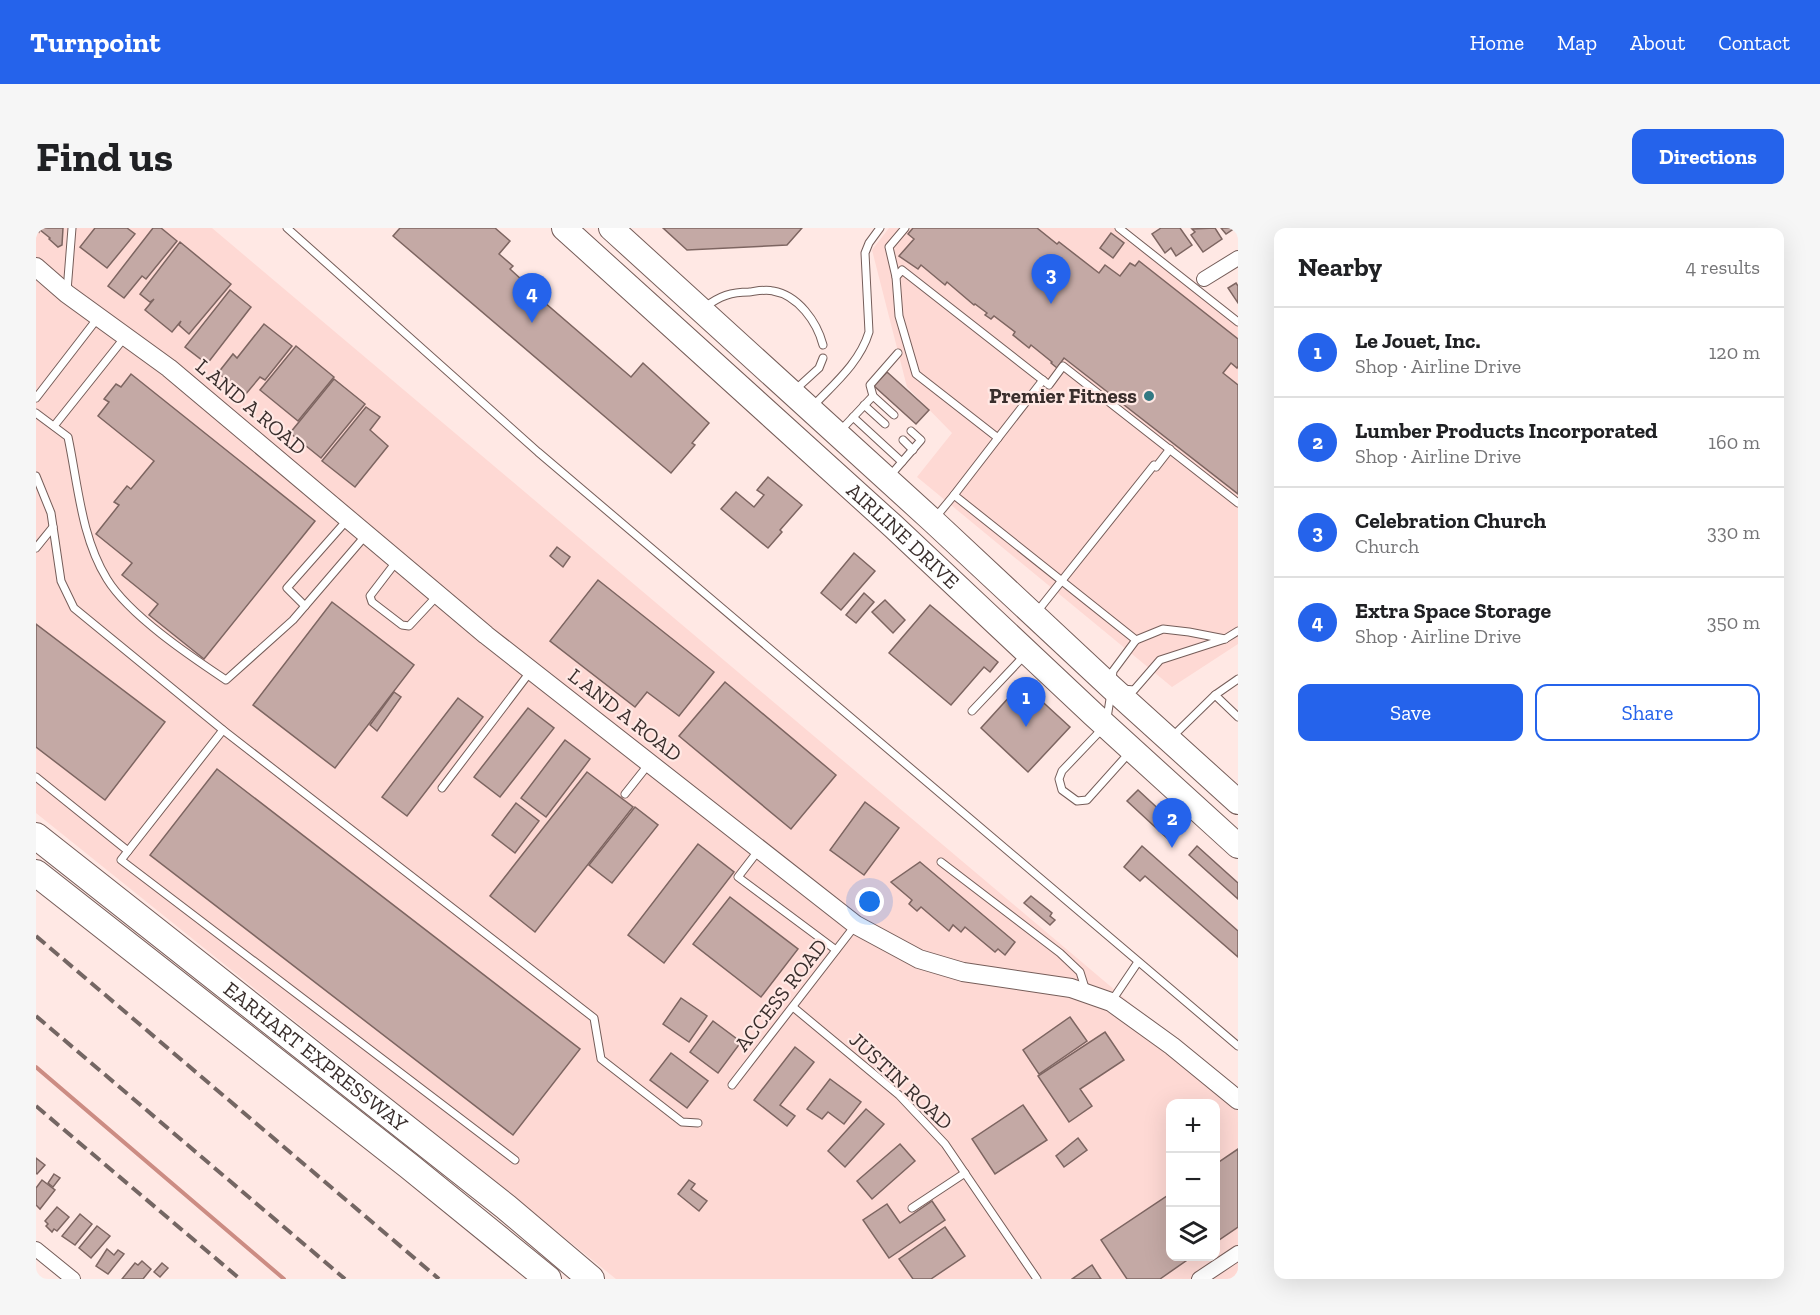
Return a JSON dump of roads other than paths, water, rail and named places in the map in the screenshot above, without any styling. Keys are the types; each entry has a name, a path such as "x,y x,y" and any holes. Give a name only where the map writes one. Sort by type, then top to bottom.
{"highway":[{"name":"AIRLINE DRIVE","path":"564,228 893,526 1238,846"},
{"name":"AIRLINE DRIVE","path":"610,228 810,410 846,431 894,470 933,520 1112,688 1238,802"},
{"path":"826,466 846,431"},
{"name":"EARHART EXPRESSWAY","path":"36,837 506,1207 591,1279"},
{"name":"EARHART EXPRESSWAY","path":"36,873 410,1166 548,1279"}],"street":[{"path":"1204,279 1238,258"},
{"name":"L AND A ROAD","path":"36,267 67,294 169,368 531,670 856,925 930,963 963,972 1071,988 1112,1002 1173,1046 1238,1100"},
{"path":"36,1249 72,1279"},
{"path":"1199,1279 1238,1253"}],"lane":[{"path":"67,294 72,228"},
{"path":"287,228 538,452 1238,1046"},
{"path":"810,410 854,362 866,344 869,332 866,253 869,243 880,228"},
{"path":"905,228 889,247 896,277 899,316 916,374 998,438"},
{"path":"1119,228 1238,322"},
{"path":"896,277 902,270 1049,385 1064,366 1238,503"},
{"path":"701,310 720,296 738,292 773,291 787,296 809,315 823,345"},
{"path":"36,398 99,317"},
{"path":"54,426 125,336"},
{"path":"894,415 873,396 870,384 898,353"},
{"path":"792,392 819,368 824,358"},
{"path":"933,520 1042,380"},
{"path":"846,431 873,396"},
{"path":"864,405 885,424"},
{"path":"36,413 68,437 85,523 95,554 107,579 137,613 199,662 226,680 293,620 366,534"},
{"path":"894,470 921,440 911,431"},
{"path":"903,440 913,450"},
{"path":"1034,615 1170,449"},
{"path":"36,476 51,513 61,581 74,608 223,730 594,1018 602,1059 682,1122 698,1123"},
{"path":"954,495 1136,640"},
{"path":"305,606 287,588 348,519"},
{"path":"36,548 53,527"},
{"path":"398,560 370,596 372,602 402,625 409,626 438,594"},
{"path":"1132,749 1087,800 1077,801 1062,790 1059,779 1062,771 1106,725 1113,671 1136,640 1163,629 1225,639"},
{"path":"1112,688 1134,690 1160,660 1225,639 1238,630"},
{"path":"972,711 1028,652"},
{"path":"442,788 531,670"},
{"path":"1170,740 1215,695 1238,679"},
{"path":"1215,695 1238,717"},
{"path":"223,730 121,860 515,1160"},
{"path":"625,794 650,763"},
{"path":"36,777 128,850"},
{"path":"760,849 738,877 836,950"},
{"path":"941,862 1060,953 1080,972 1087,994"},
{"name":"ACCESS ROAD","path":"732,1085 856,925"},
{"path":"1112,1002 1138,962"},
{"name":"JUSTIN ROAD","path":"793,1007 899,1095 945,1144 1037,1279"},
{"path":"912,1208 965,1173"}],"waterway":[{"path":"36,1067 284,1279"}],"railway":[{"path":"36,936 439,1279"},
{"path":"36,1016 345,1279"},
{"path":"36,1106 240,1279"}],"place":[{"name":"Celebration Church","path":"1051,304"},
{"name":"Extra Space Storage","path":"532,323"},
{"name":"Premier Fitness","path":"1149,396"},
{"name":"Le Jouet, Inc.","path":"1026,727"},
{"name":"Lumber Products Incorporated","path":"1172,848"}]}
